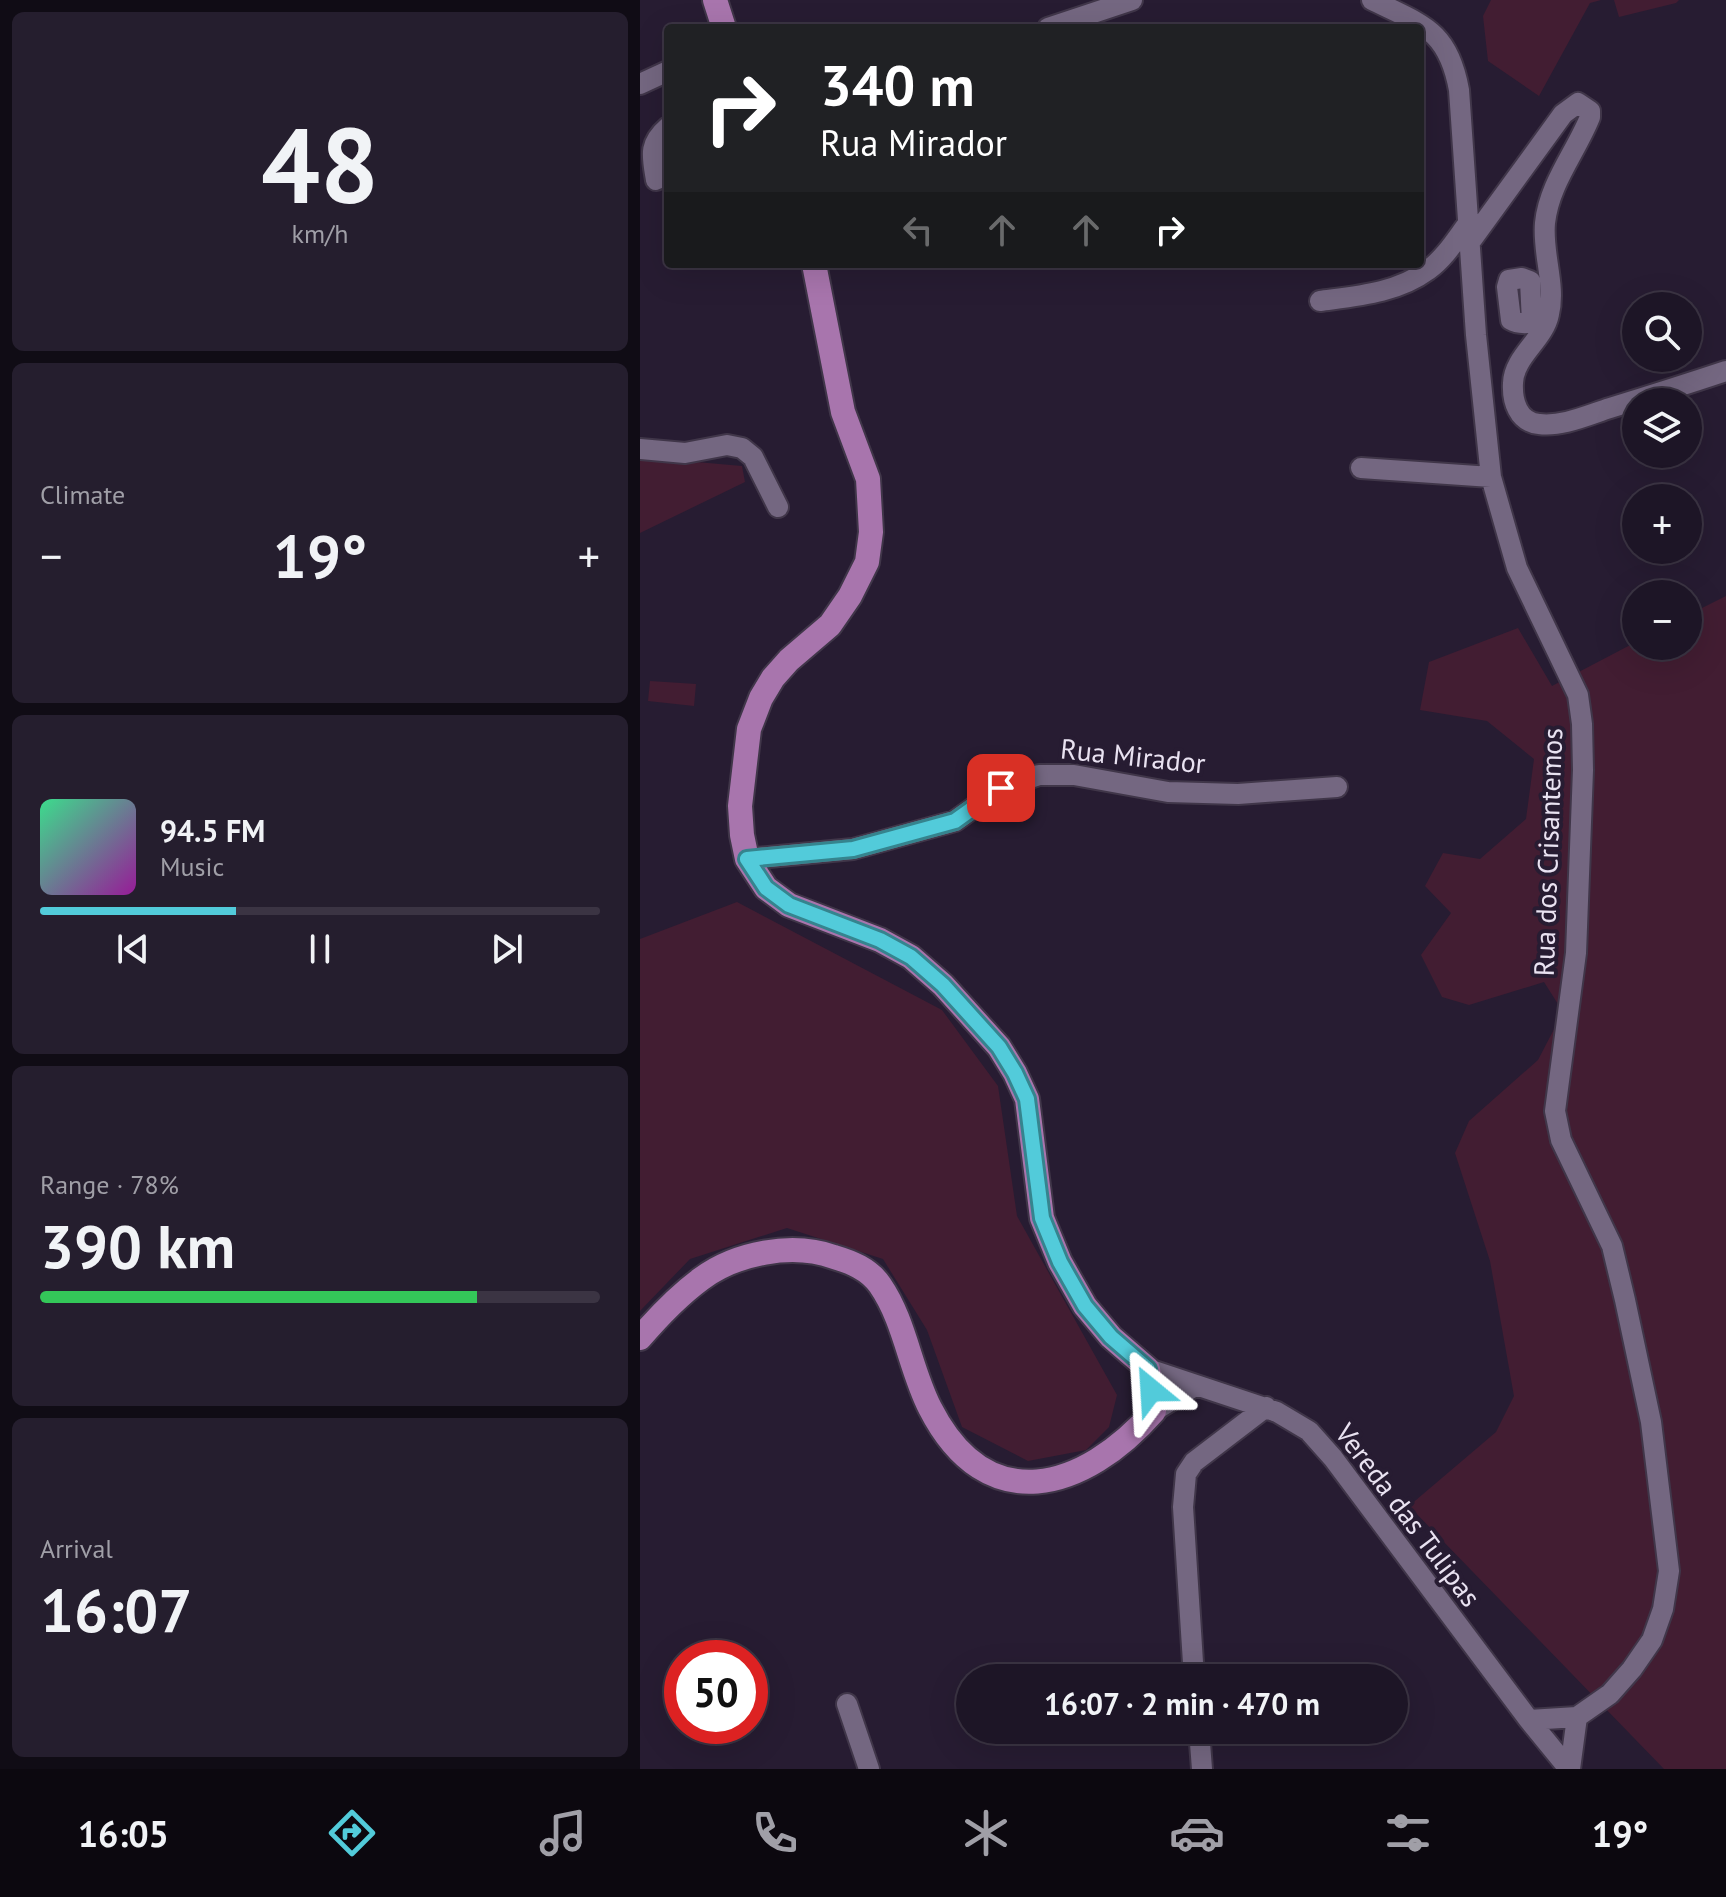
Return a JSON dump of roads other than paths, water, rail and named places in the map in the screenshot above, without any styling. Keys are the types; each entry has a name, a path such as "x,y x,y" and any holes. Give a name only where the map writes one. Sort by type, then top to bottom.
{"main road":[{"path":"715,0 723,24"},
{"path":"640,1338 702,1278 728,1264 761,1253 797,1251 828,1255 857,1264 879,1282 892,1308 928,1406 947,1437 969,1460 992,1475 1016,1482 1060,1478 1112,1453 1130,1439 1154,1411 1148,1369 1111,1337 1085,1306 1060,1262 1042,1218 1027,1099 999,1047 943,985 911,957 870,936 789,905 766,888 747,859 740,806 749,729 773,678 830,625 850,596 867,562 871,532 868,479 843,412 815,268"}],"street":[{"path":"1060,24 1132,0"},
{"name":"Rua dos Crisantemos","path":"1372,0 1418,24"},
{"name":"Rua dos Crisantemos","path":"1424,27 1445,45 1454,64 1459,90 1476,335 1491,477 1517,568 1578,695 1583,770 1576,953 1555,1111 1561,1140 1612,1246 1622,1286 1651,1422 1669,1571 1663,1609 1652,1640 1610,1694 1577,1717"},
{"path":"640,84 664,73"},
{"path":"1320,301 1379,292 1429,270 1469,232 1563,114 1578,103 1590,111 1590,117 1554,189 1545,219 1544,242 1551,300 1513,379 1516,409 1521,416 1538,425 1571,420 1726,371"},
{"path":"656,180 652,153 656,137 664,130"},
{"path":"640,449 685,453 727,445 742,448 753,457 778,507"},
{"path":"1361,468 1491,477"},
{"name":"Rua Mirador","path":"747,859 853,849 955,821 1001,788 1039,775 1074,775 1168,792 1238,794 1337,787"},
{"name":"Vereda das Tulipas","path":"1148,1369 1266,1407 1309,1431 1333,1458 1529,1720 1570,1769"},
{"path":"1154,1411 1195,1386"},
{"path":"1193,1664 1184,1544 1186,1474 1194,1462 1266,1407"},
{"path":"847,1704 869,1769"},
{"path":"1529,1720 1577,1717 1570,1769"},
{"path":"1200,1744 1202,1769"}]}
